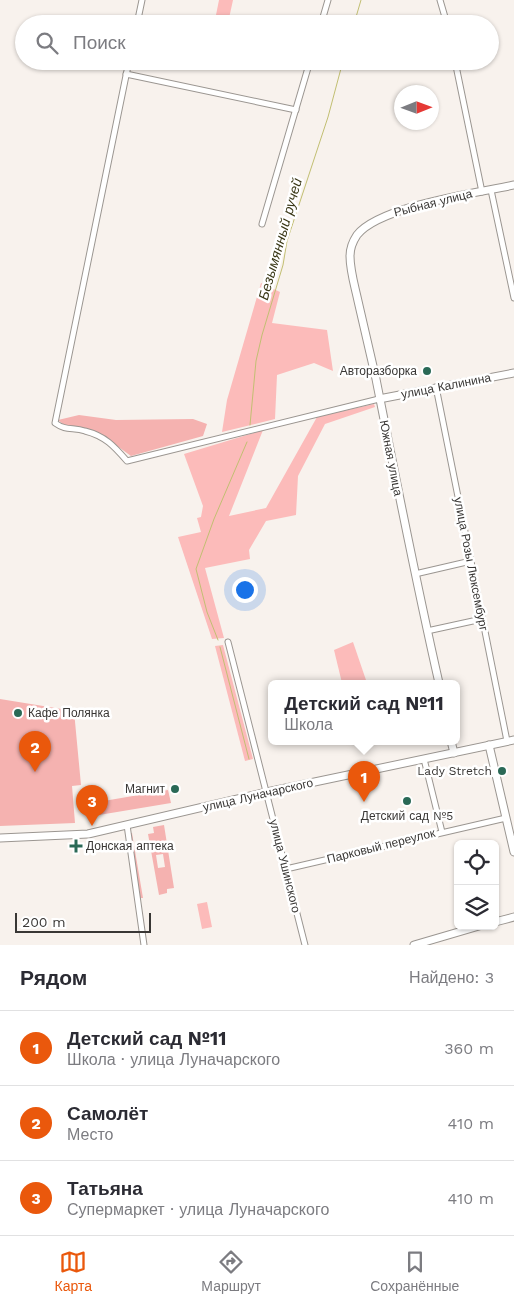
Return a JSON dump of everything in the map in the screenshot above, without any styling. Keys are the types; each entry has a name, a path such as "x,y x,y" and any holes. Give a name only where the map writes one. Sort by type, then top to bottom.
{"street":[{"path":"139,15 142,0"},
{"path":"324,15 328,0"},
{"path":"440,0 444,15"},
{"path":"127,70 55,423 62,428 84,430 105,438 127,461 379,399"},
{"path":"262,224 307,70"},
{"path":"457,70 482,192"},
{"path":"126,74 296,110"},
{"name":"Рыбная улица","path":"358,234 366,227 389,214 514,184"},
{"path":"491,190 514,298"},
{"name":"Южная улица","path":"358,234 351,249 350,265 438,680"},
{"name":"улица Калинина","path":"379,399 514,374"},
{"name":"улица Розы Люксембург","path":"436,387 482,619 510,740"},
{"path":"415,574 470,561"},
{"path":"427,631 482,619"},
{"name":"улица Ушинского","path":"228,642 305,945"},
{"name":"улица Луначарского","path":"0,838 88,834 267,792 510,740"},
{"path":"452,745 454,753"},
{"path":"489,745 514,852"},
{"path":"424,759 442,832"},
{"name":"Парковый переулок","path":"286,870 506,818"},
{"path":"127,825 144,945"},
{"path":"499,921 514,917"},
{"path":"414,945 465,930"}],"shaded area":[{"path":"219,0 233,0 230,15 216,15"},
{"path":"261,283 280,292 272,323 327,330 333,371 314,363 277,375 275,419 222,432 227,400"},
{"path":"374,404 375,407 325,424 298,476 296,515 266,521 249,550 250,559 205,568 224,638 212,639 178,537 201,532 197,518 201,517 203,506 184,454 263,430 229,516 266,508 317,417"},
{"path":"79,415 116,420 193,419 207,424 203,436 131,456 102,435 64,425 58,420"},
{"path":"353,642 366,680 341,680 334,650"},
{"path":"223,645 253,759 245,761 215,646"},
{"path":"0,699 74,711 81,785 72,786 75,823 0,826"},
{"path":"168,790 171,803 93,816 92,803"},
{"path":"164,825 174,888 167,889 167,893 159,895 148,834 154,833 153,827","holes":["163,854 165,867 158,868 156,855"]},
{"path":"130,833 132,833 143,898 140,898"},
{"path":"207,902 212,927 202,929 197,904"}],"waterway":[{"name":"Безымянный ручей","path":"357,15 361,0"},
{"name":"Безымянный ручей","path":"250,425 256,361 262,335 283,265 287,241 328,117 341,70"},
{"name":"Безымянный ручей","path":"218,640 207,612 196,569 214,519 247,442"},
{"path":"220,647 249,759"}],"place":[{"name":"Авторазборка","path":"427,371"},
{"name":"Кафе Полянка","path":"18,713"},
{"name":"Lady Stretch","path":"502,771"},
{"name":"Самолёт","path":"35,772"},
{"name":"Магнит","path":"175,789"},
{"name":"Детский сад №5","path":"407,801"},
{"name":"Детский сад №11","path":"364,802"},
{"name":"Татьяна","path":"92,826"},
{"name":"Донская аптека","path":"76,846"}]}
